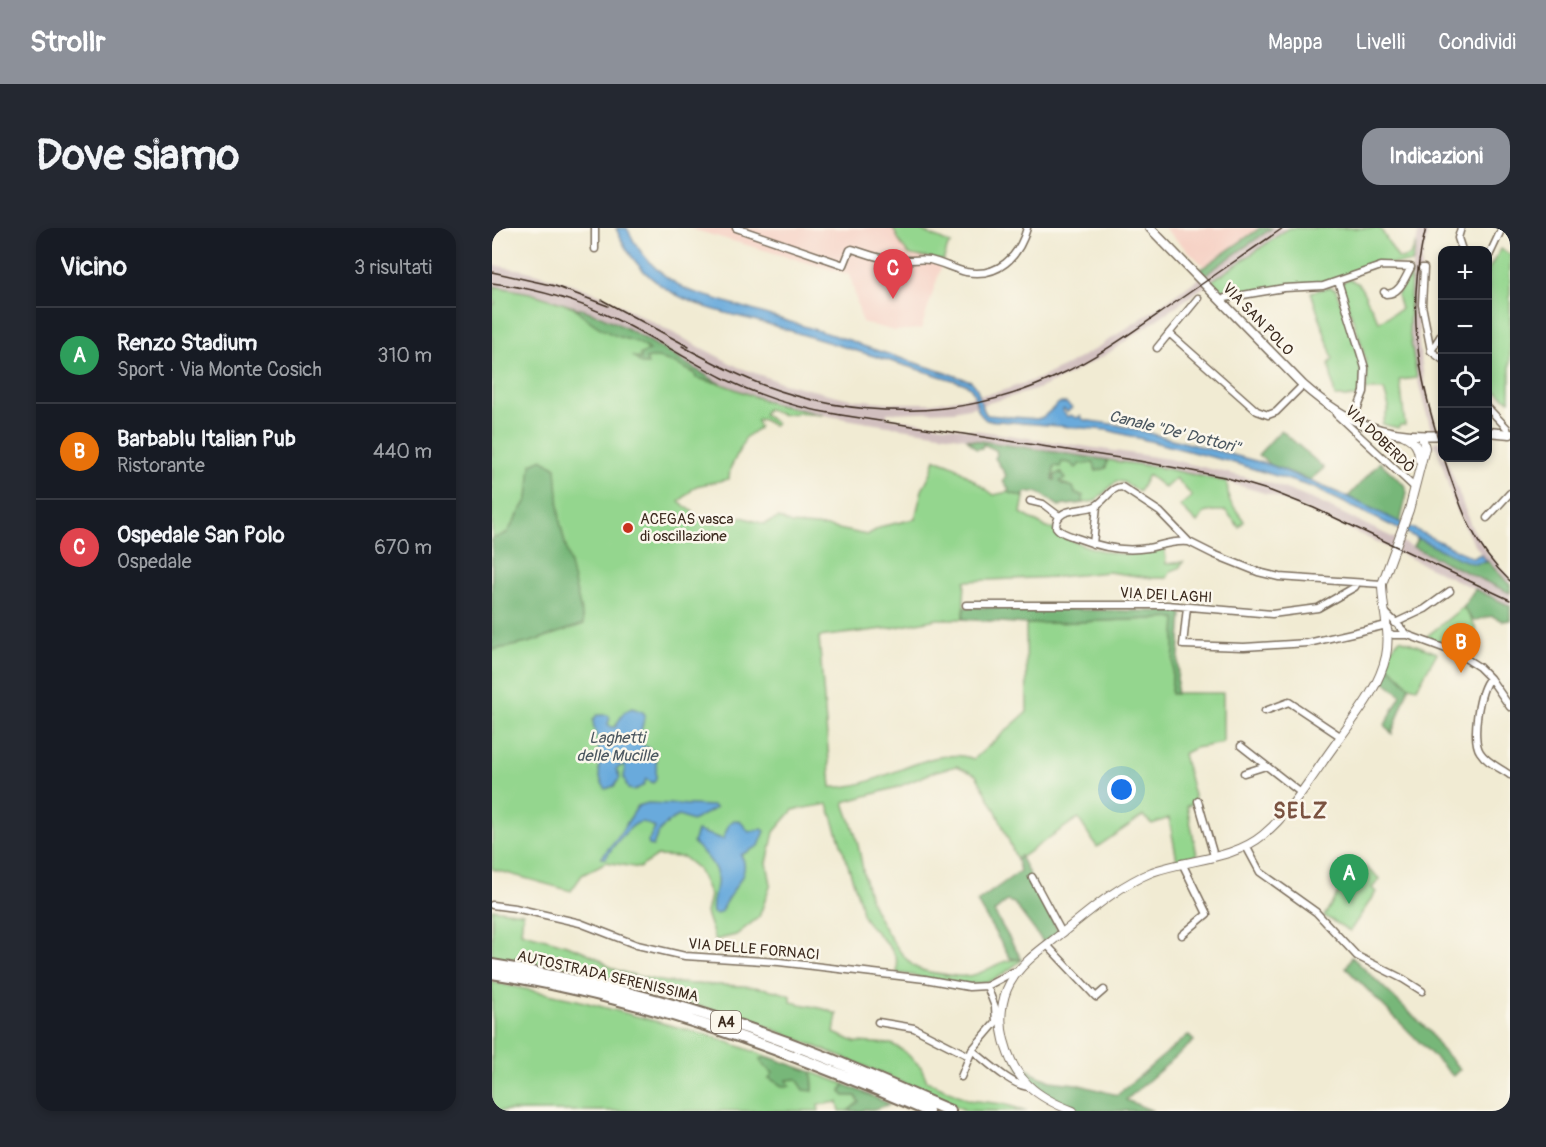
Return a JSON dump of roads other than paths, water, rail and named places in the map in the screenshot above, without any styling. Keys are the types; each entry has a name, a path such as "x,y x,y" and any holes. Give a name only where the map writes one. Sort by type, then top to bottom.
{"highway":[{"name":"AUTOSTRADA SERENISSIMA","path":"492,965 613,989 709,1016 824,1057 950,1111"},
{"name":"AUTOSTRADA SERENISSIMA","path":"492,974 602,996 690,1019 821,1065 928,1111"}],"main road":[{"name":"VIA SAN POLO","path":"1150,228 1303,384 1329,407 1353,420 1387,432 1403,435 1438,435"},
{"path":"1492,432 1509,434"}],"street":[{"path":"594,228 595,249"},
{"path":"736,228 844,264 849,250 852,249 891,260 928,260 958,270 978,273 997,269 1009,261 1021,245 1026,228"},
{"path":"1461,228 1458,238 1461,246"},
{"path":"1492,249 1502,228"},
{"path":"1225,298 1284,288 1308,288 1338,281 1381,266 1411,267 1396,292 1386,294 1384,292"},
{"path":"1422,268 1424,268 1422,304 1431,351 1438,356"},
{"path":"1338,281 1365,368 1364,392 1353,420"},
{"path":"1156,348 1198,298"},
{"path":"1170,333 1257,411 1268,415 1276,412 1303,384"},
{"path":"1431,351 1438,340"},
{"name":"VIA DOBERDÒ","path":"1329,407 1414,487"},
{"path":"1492,412 1507,428 1509,434"},
{"path":"1403,435 1421,448"},
{"path":"1403,633 1393,635 1384,611 1382,584 1414,487 1422,436"},
{"path":"1421,448 1438,437"},
{"path":"1189,542 1119,550 1093,544 1058,530 1056,522 1063,513 1097,506 1115,488 1122,487 1160,512 1189,542 1268,576 1382,584"},
{"path":"1487,518 1510,493"},
{"path":"1030,501 1043,504 1059,516"},
{"path":"1093,544 1097,506"},
{"name":"VIA DEI LAGHI","path":"966,605 1156,605 1272,614 1312,610 1355,587 1357,583"},
{"path":"1187,607 1183,645 1244,647 1308,643 1390,626 1425,609 1450,591"},
{"path":"1390,626 1469,660 1490,678 1510,707"},
{"path":"1073,1111 1046,1100 1030,1087 1012,1062 1002,1035 1002,1011 1009,984 1017,972 1047,945 1096,906 1131,882 1182,863 1246,846 1262,836 1301,792 1374,687 1385,660 1390,626"},
{"path":"1388,648 1403,633"},
{"path":"1490,678 1482,690 1475,736 1476,744 1480,753 1510,775"},
{"path":"1265,711 1289,702 1340,736"},
{"path":"1241,746 1301,792"},
{"path":"1244,773 1266,766"},
{"path":"1198,801 1214,856"},
{"path":"1246,846 1260,872 1316,912 1357,956 1422,991"},
{"path":"1182,863 1207,914 1182,935"},
{"path":"1032,877 1062,933"},
{"name":"VIA DELLE FORNACI","path":"492,905 580,923 637,945 685,956 779,962 925,979 969,987 987,986"},
{"path":"1047,945 1096,997 1104,990"},
{"path":"960,1077 971,1053 996,1022 995,1007 987,986 1017,972"},
{"path":"878,1022 914,1028 971,1053 1024,1087 1030,1087"}],"water":[{"path":"616,228 627,228 638,248 652,265 690,291 971,381 977,389 987,415 1037,419 1043,417 1059,403 1066,403 1072,408 1067,412 1064,409 1062,411 1068,417 1070,415 1077,418 1080,416 1084,420 1118,425 1271,465 1348,497 1473,558 1481,554 1487,561 1475,564 1460,559 1312,487 1231,462 1107,430 986,420 981,416 973,391 966,384 716,310 679,296 644,271 625,247"},
{"name":"Laghetti delle Mucille","path":"632,708 645,715 639,739 642,745 652,750 656,758 656,779 653,783 646,779 643,786 634,790 628,789 623,765 616,769 620,778 614,786 606,789 600,779 598,739 593,720 597,715 608,715 610,718 608,724 615,727 624,712"},
{"name":"Laghetti delle Mucille","path":"648,803 716,808 692,821 679,816 674,818 662,828 653,846 648,842 655,828 641,822 621,837 606,858 601,858 638,806"},
{"path":"734,820 740,821 749,832 762,829 765,831 759,846 741,855 744,862 742,877 721,912 716,914 713,913 712,907 717,875 712,863 693,843 697,831 723,839 729,824"}],"railway":[{"path":"682,346 763,385 835,405 910,410 947,408 984,401 1020,391 1055,377 1099,354 1283,228"},
{"path":"1426,228 1416,286 1417,342 1427,398 1438,438"},
{"path":"492,272 555,286 608,306"},
{"path":"492,283 553,295 597,311 640,331 723,378 796,406 1139,461 1224,477 1271,491 1314,508 1510,600"},
{"path":"602,300 689,347"},
{"path":"1445,462 1462,509 1477,539 1510,581"}],"place":[{"name":"Ospedale San Polo","path":"893,299"},
{"name":"ACEGAS vasca di oscillazione","path":"628,528"},
{"name":"Barbablu Italian Pub","path":"1461,673"},
{"name":"Renzo Stadium","path":"1349,904"}],"district":[{"name":"SELZ","path":"1301,811"}],"water label":[{"name":"Canale \"De' Dottori\"","path":"1175,431"}]}
